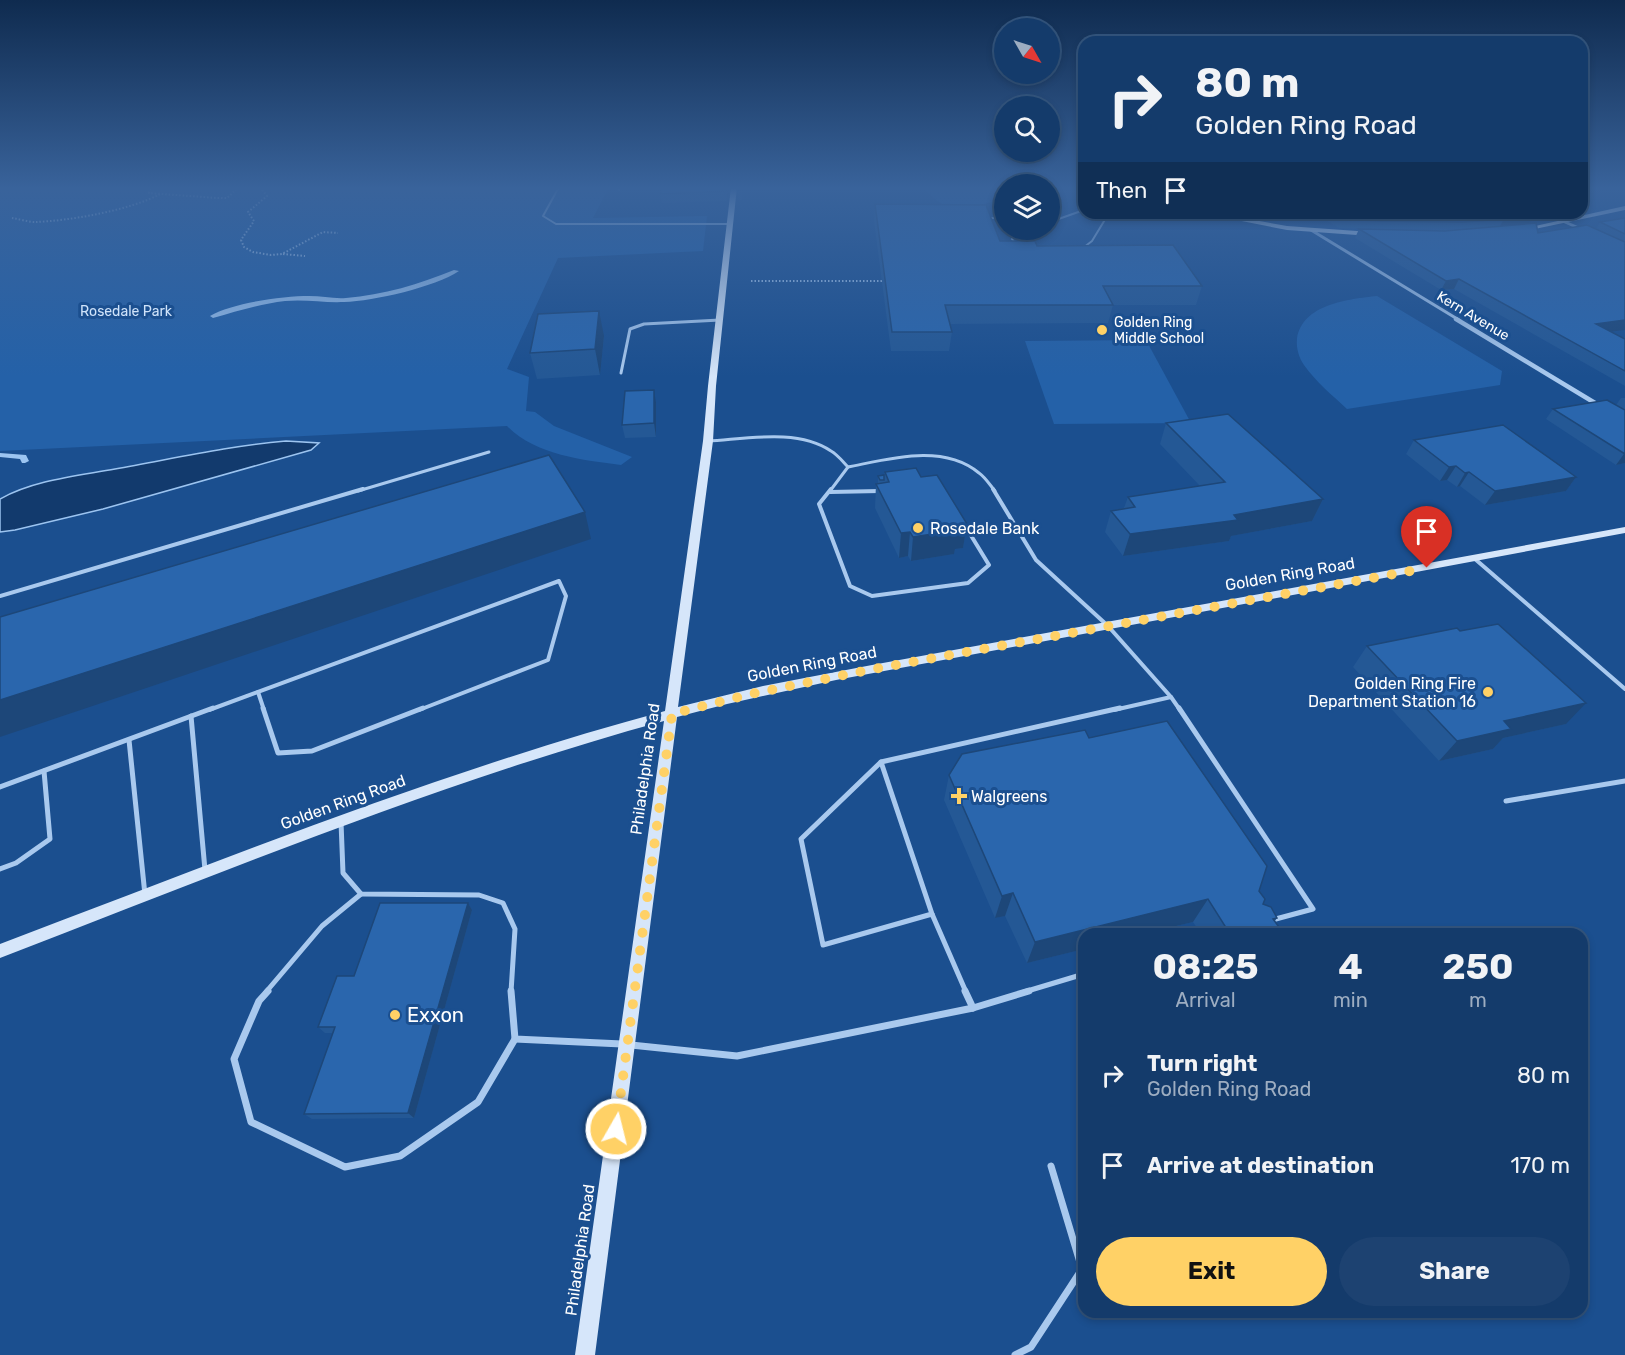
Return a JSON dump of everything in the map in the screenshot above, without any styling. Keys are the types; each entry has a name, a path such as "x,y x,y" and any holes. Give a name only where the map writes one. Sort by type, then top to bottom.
{"main road":[{"name":"Philadelphia Road","path":"585,1355 708,441 727,250"},
{"name":"Golden Ring Road","path":"0,951 341,822 523,758 672,714 751,694 1625,530"}],"street":[{"name":"Kern Avenue","path":"1344,250 1606,410"}],"lane":[{"path":"621,373 630,329 644,324 720,320"},
{"path":"708,441 784,439 810,442 829,449 848,467"},
{"path":"0,596 489,452"},
{"path":"960,517 989,566 968,583 872,596 850,586 819,504 848,467 913,455 965,464 980,473 995,491 1036,560 1108,626 1171,697 1312,909 1261,922"},
{"path":"830,492 887,490"},
{"path":"1475,559 1625,689"},
{"path":"0,787 559,581 566,596 548,660 312,752 278,753 258,692"},
{"path":"933,914 823,945 801,839 880,762 1171,697"},
{"path":"191,716 205,872"},
{"path":"129,740 146,896"},
{"path":"880,762 933,914 973,1008"},
{"path":"0,869 16,863 50,839 44,771"},
{"path":"1506,801 1625,781"},
{"path":"341,822 343,873 361,894"},
{"path":"361,894 479,895 503,903 515,929 511,993 515,1039 478,1102 400,1156 345,1167 251,1122 234,1059 259,1001 322,926 361,894"},
{"path":"515,1039 627,1044 737,1056 973,1008 1078,976"},
{"path":"1051,1166 1078,1256"},
{"path":"1015,1355 1031,1347 1078,1275"}],"path":[{"path":"250,250 260,255 305,256"},
{"path":"282,254 289,250"},
{"path":"751,281 882,281"}],"green space":[{"name":"Rosedale Park","path":"0,250 703,250 558,258 507,369 529,377 526,411 535,412 554,426 632,457 621,465 576,458 545,450 518,436 507,426 0,451"},
{"path":"1377,296 1502,371 1500,385 1347,409 1319,383 1304,365 1298,353 1297,339 1301,327 1317,311 1353,299"},
{"path":"1146,340 1191,423 1054,424 1025,341"}],"shaded area":[{"path":"286,441 319,443 311,450 103,509 0,532 0,499 27,487 200,453"}],"building":[{"path":"881,250 1177,250 1202,286 1103,286 1113,305 945,305 952,332 892,332"},
{"path":"1395,250 1625,250 1625,320 1596,324 1625,339 1625,371 1459,279 1446,281"},
{"path":"599,311 595,349 530,353 538,314"},
{"path":"654,390 654,423 622,425 625,391"},
{"path":"1607,400 1625,410 1625,454 1553,409"},
{"path":"1228,414 1323,499 1234,515 1238,520 1130,534 1111,511 1135,507 1128,497 1225,482 1166,423"},
{"path":"1503,425 1576,477 1495,491 1469,472 1465,473 1456,466 1449,467 1414,440"},
{"path":"549,455 585,512 0,700 0,617"},
{"path":"916,468 921,477 937,475 967,524 955,526 958,530 913,537 910,532 901,533 876,484 889,482 885,472"},
{"path":"884,475 884,480 880,480 878,476"},
{"path":"1498,624 1586,703 1504,721 1511,729 1457,741 1367,646 1457,628 1460,631"},
{"name":"Walgreens","path":"1167,721 1267,866 1259,891 1265,899 1263,904 1271,907 1277,918 1273,919 1280,928 1226,928 1208,899 1091,928 1078,928 1078,931 1035,942 1013,893 1002,896 949,775 962,754 1085,730 1089,738"},
{"path":"380,903 468,903 408,1113 304,1114 335,1027 318,1027 337,976 354,976"}],"waterway":[{"path":"213,316 271,301 308,298 344,300 377,295 404,289 456,271"},
{"path":"0,455 23,457 25,461"}],"place":[{"name":"Golden Ring Middle School","path":"1102,330"},
{"name":"Rosedale Bank","path":"918,528"},
{"name":"Golden Ring Fire Department Station 16","path":"1488,692"},
{"name":"Walgreens","path":"959,796"},
{"name":"Exxon","path":"395,1015"}],"route":[{"path":"616,1129 672,714 751,694 874,669 1318,586 1427,568"}]}
